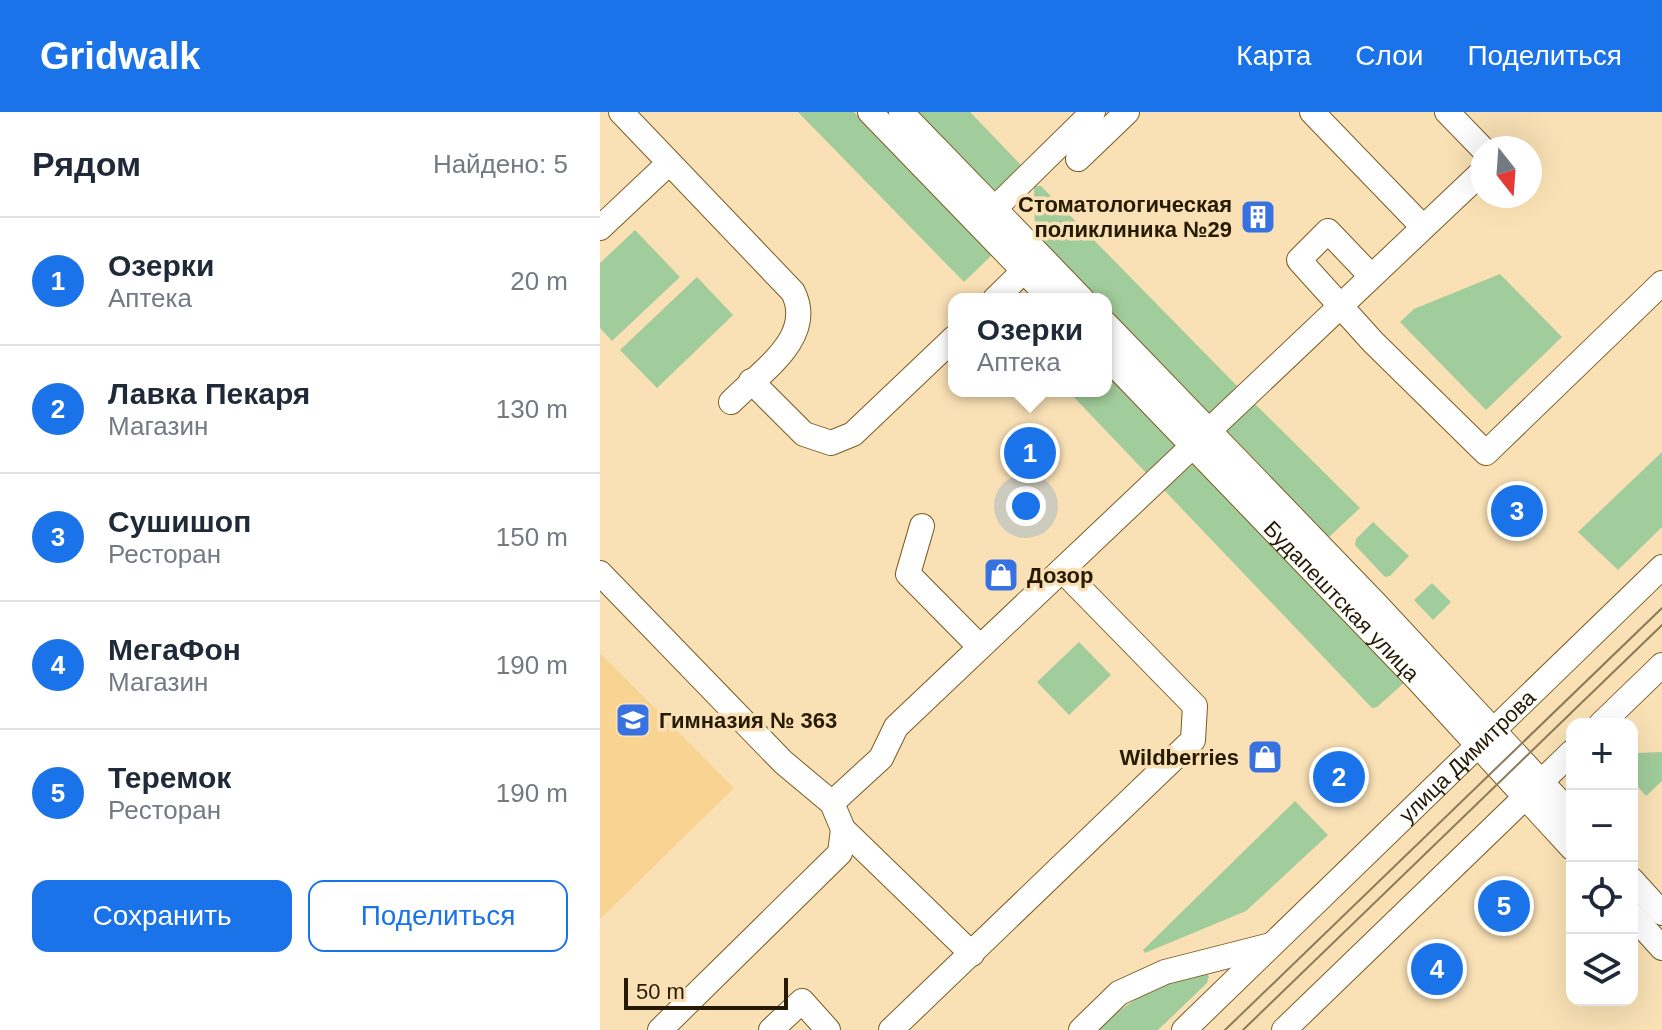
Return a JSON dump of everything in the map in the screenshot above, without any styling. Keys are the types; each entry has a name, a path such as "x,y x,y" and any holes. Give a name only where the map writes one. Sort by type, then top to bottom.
{"street":[{"path":"621,112 793,292 798,302 801,313 795,335 758,366 731,402"},
{"path":"870,112 987,216"},
{"path":"901,112 987,216 1032,263 1074,293"},
{"path":"987,216 1093,112"},
{"path":"1078,159 1126,112"},
{"path":"1312,112 1423,227"},
{"path":"1447,112 1470,136"},
{"path":"600,228 669,163"},
{"path":"832,803 881,758 896,727 1470,183"},
{"path":"1371,276 1328,231 1299,260 1373,342 1486,453 1662,283"},
{"path":"1001,293 1032,263"},
{"path":"1032,263 1048,293"},
{"name":"Будапештская улица","path":"1112,331 1202,439 1533,790 1566,839"},
{"path":"758,366 804,434 831,443 853,434 948,344"},
{"name":"Будапештская улица","path":"1112,361 1202,439"},
{"path":"922,526 908,574 980,647"},
{"name":"улица Димитрова","path":"1184,1030 1662,567"},
{"path":"891,1030 1193,740 1195,706 1062,570"},
{"path":"600,573 783,762 832,803 843,829 972,954"},
{"path":"1607,718 1662,665"},
{"path":"1284,1030 1566,758"},
{"name":"Будапештская улица","path":"1533,790 1566,811"},
{"path":"660,1030 840,853 843,829"},
{"path":"1638,887 1662,913"},
{"path":"1638,922 1662,948"},
{"name":"улица Димитрова","path":"1081,1030 1119,993 1154,977 1273,944"},
{"path":"1314,1030 1323,992"},
{"path":"771,1030 802,1001 828,1030"}],"shaded area":[{"name":"Гимназия № 363","path":"600,653 734,788 600,919"}],"green space":[{"path":"798,112 854,112 992,255 964,282"},
{"path":"917,112 970,112 1021,165 994,191"},
{"path":"1034,186 1041,186 1240,389 1210,415 1112,313 1112,293 1092,293 1035,233"},
{"path":"635,230 680,277 612,341 600,328 600,263"},
{"path":"1500,274 1562,337 1486,410 1400,322 1414,309"},
{"path":"697,277 733,315 657,388 620,350"},
{"path":"1112,379 1178,448 1150,477 1074,397 1112,397"},
{"path":"1252,401 1360,508 1329,537 1224,428"},
{"path":"1662,452 1662,527 1618,570 1578,532"},
{"path":"1194,463 1405,682 1377,707 1372,708 1164,490"},
{"path":"1373,522 1409,556 1390,576 1385,577 1355,545 1356,539"},
{"path":"1432,583 1451,602 1433,620 1414,600"},
{"path":"1079,642 1111,675 1069,715 1037,682"},
{"path":"1662,752 1662,781 1646,796 1638,787 1638,753"},
{"path":"1295,801 1328,835 1246,911 1145,953 1143,950"},
{"path":"1205,973 1209,976 1207,983 1158,1030 1098,1030 1123,1008 1147,993"}],"tram line":[{"path":"1225,1030 1662,608"},
{"path":"1243,1030 1662,625"}],"place":[{"name":"Стоматологическая поликлиника №29","path":"1258,217"},
{"name":"Озерки","path":"1030,453"},
{"name":"Сушишоп","path":"1517,511"},
{"name":"Дозор","path":"1001,575"},
{"name":"Гимназия № 363","path":"633,720"},
{"name":"Wildberries","path":"1265,757"},
{"name":"Лавка Пекаря","path":"1339,777"},
{"name":"Теремок","path":"1504,906"},
{"name":"МегаФон","path":"1437,969"}]}
